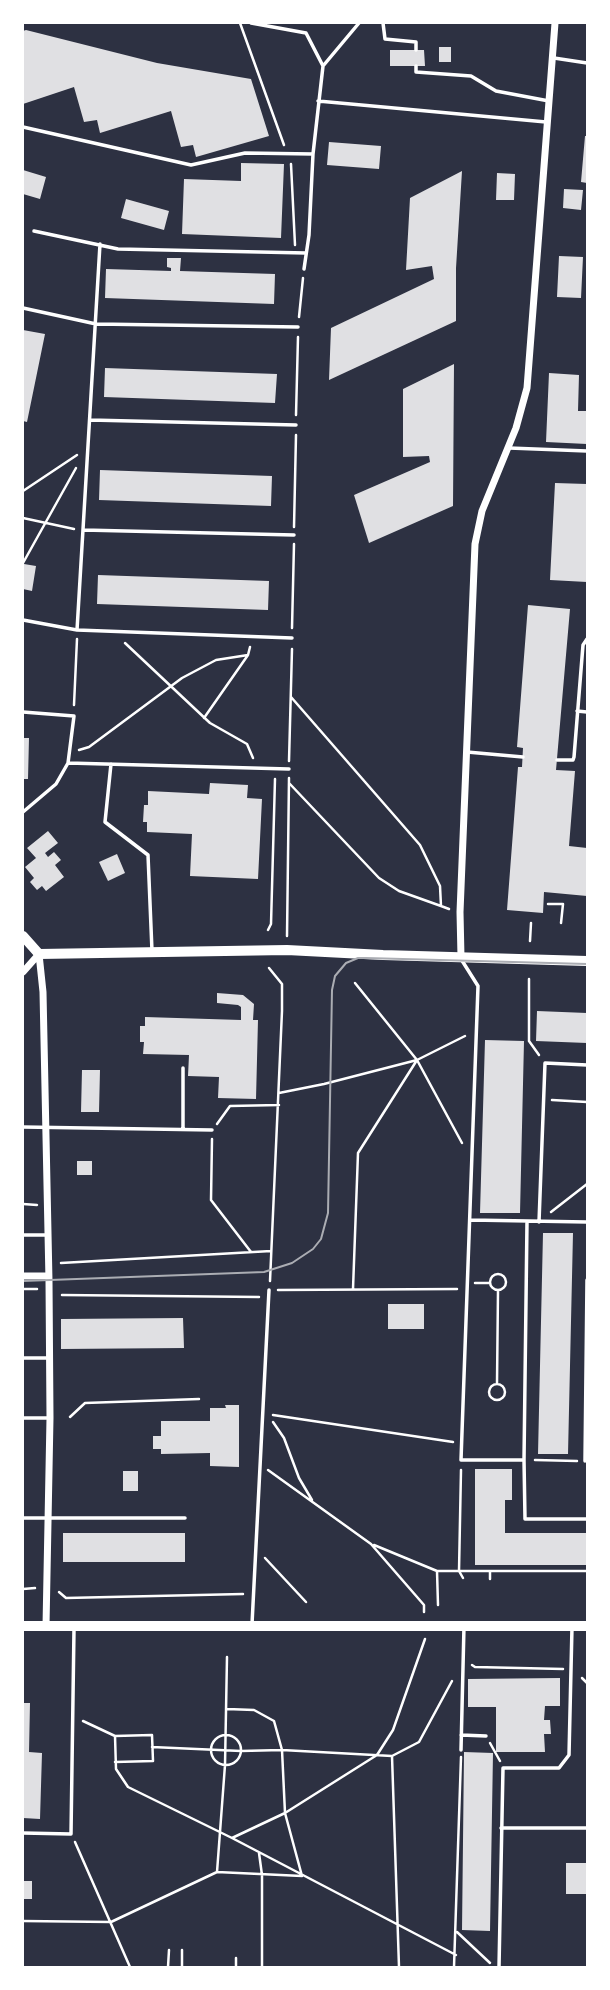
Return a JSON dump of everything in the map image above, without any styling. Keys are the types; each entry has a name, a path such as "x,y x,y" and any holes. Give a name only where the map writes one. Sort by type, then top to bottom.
{"main road":[{"path":"23,1626 587,1626"}],"street":[{"path":"461,957 460,912 475,544 482,511 521,413 527,388 555,23"},
{"path":"23,936 39,954 43,992 50,1358 46,1626"},
{"path":"23,972 39,954 152,951 287,950 587,961"},
{"path":"23,1276 48,1276"}],"lane":[{"path":"251,23 306,33 323,66"},
{"path":"304,269 323,66 359,23"},
{"path":"383,23 385,39 416,41 416,50"},
{"path":"552,58 587,63"},
{"path":"416,66 416,72 471,76 496,91 549,101"},
{"path":"318,101 548,122"},
{"path":"23,127 191,165 245,153 313,154"},
{"path":"34,231 118,249 306,253"},
{"path":"78,630 100,244"},
{"path":"23,308 96,324 298,327"},
{"path":"90,420 296,425"},
{"path":"508,448 587,451"},
{"path":"83,530 294,536"},
{"path":"23,620 78,630 292,638"},
{"path":"557,760 573,760 583,645 587,639"},
{"path":"577,711 587,712"},
{"path":"23,712 74,716 68,763 56,784 23,812"},
{"path":"467,752 523,757"},
{"path":"68,763 289,769"},
{"path":"111,764 105,822 148,855 152,951"},
{"path":"461,957 478,986 461,1460 524,1460"},
{"path":"539,1222 545,1063 587,1065"},
{"path":"183,1068 183,1129"},
{"path":"23,1127 212,1130"},
{"path":"470,1220 587,1222"},
{"path":"527,1222 525,1519 587,1519"},
{"path":"23,1236 48,1235"},
{"path":"584,1461 587,1279"},
{"path":"252,1626 270,1290"},
{"path":"23,1358 50,1358"},
{"path":"23,1418 50,1418"},
{"path":"23,1518 186,1518"},
{"path":"23,1833 71,1834 74,1626"},
{"path":"461,1750 464,1626"},
{"path":"497,1967 503,1768 558,1768 569,1755 572,1626"},
{"path":"461,1735 486,1736"},
{"path":"501,1828 587,1828"}],"path":[{"path":"240,23 291,164 295,253"},
{"path":"287,950 298,327 304,269"},
{"path":"23,491 89,447"},
{"path":"23,562 89,447"},
{"path":"23,518 83,530"},
{"path":"74,716 78,630"},
{"path":"113,631 204,718 247,744 256,768"},
{"path":"204,718 248,655 253,636"},
{"path":"69,752 89,747 170,686 216,660 248,655"},
{"path":"291,697 421,845 440,886 442,906"},
{"path":"268,930 271,924 275,769"},
{"path":"289,783 379,878 399,891 452,910"},
{"path":"548,904 563,904 561,923"},
{"path":"530,941 531,923"},
{"path":"269,968 282,984 271,1271"},
{"path":"529,979 529,1041 545,1063"},
{"path":"355,983 417,1059 471,1162"},
{"path":"279,1093 330,1083 417,1059 476,1030"},
{"path":"353,1289 358,1153 417,1059"},
{"path":"543,1100 587,1102"},
{"path":"251,1252 211,1200 212,1130 230,1107 279,1105"},
{"path":"539,1222 587,1184"},
{"path":"23,1204 37,1205"},
{"path":"60,1263 97,1263 271,1251"},
{"path":"498,1274 507,1282 506,1287 498,1291 489,1283 493,1275 498,1274"},
{"path":"23,1289 37,1289"},
{"path":"270,1290 467,1289"},
{"path":"496,1383 498,1291"},
{"path":"62,1295 269,1297"},
{"path":"496,1383 501,1384 506,1391 505,1396 497,1400 488,1392 496,1383"},
{"path":"70,1418 85,1403 198,1399"},
{"path":"263,1413 461,1443"},
{"path":"263,1413 280,1432 299,1478 313,1502"},
{"path":"461,1460 459,1571 463,1578"},
{"path":"524,1460 584,1461"},
{"path":"260,1465 371,1544 424,1605"},
{"path":"371,1544 437,1571 587,1571"},
{"path":"256,1548 306,1602"},
{"path":"437,1571 438,1605"},
{"path":"490,1571 490,1579"},
{"path":"53,1587 66,1598 253,1594"},
{"path":"23,1589 41,1588"},
{"path":"232,1838 285,1813 377,1755 393,1730 425,1643"},
{"path":"217,1872 222,1834 227,1735 227,1657"},
{"path":"152,1747 241,1751 282,1749 392,1756 419,1742 463,1660 475,1667 571,1669"},
{"path":"227,1709 254,1710 274,1721 282,1749 285,1813 302,1876"},
{"path":"74,1717 115,1736 152,1735 153,1761 114,1762"},
{"path":"227,1735 236,1738 241,1751 238,1760 225,1765 215,1761 211,1749 215,1739 227,1735"},
{"path":"115,1736 114,1762 128,1787 456,1955"},
{"path":"486,1736 503,1768"},
{"path":"454,1967 461,1750"},
{"path":"392,1756 399,1967"},
{"path":"71,1834 130,1967"},
{"path":"259,1853 262,1875 262,1967"},
{"path":"23,1921 111,1922 217,1872 302,1876"},
{"path":"457,1932 497,1967"},
{"path":"168,1967 169,1950"},
{"path":"182,1950 182,1967"},
{"path":"236,1958 236,1967"}],"building":[{"path":"23,31 157,63 251,79 269,136 196,157 193,145 181,147 171,111 100,133 97,120 84,122 74,87 23,104"},
{"path":"439,47 451,47 451,62 439,62"},
{"path":"390,50 424,50 425,66 390,66"},
{"path":"587,136 587,183 581,182"},
{"path":"329,142 381,146 379,169 327,165"},
{"path":"241,163 284,164 281,238 182,234 184,179 241,181"},
{"path":"23,170 46,177 40,199 23,194"},
{"path":"462,171 456,268 456,321 329,380 331,328 434,279 432,266 406,270 410,198"},
{"path":"497,173 515,174 514,200 496,200"},
{"path":"564,189 583,190 581,210 563,208"},
{"path":"126,199 169,211 164,230 121,218"},
{"path":"559,256 583,257 581,298 557,297"},
{"path":"167,258 181,258 180,271 275,274 274,304 105,298 106,269 171,271 171,268 167,267"},
{"path":"23,330 45,334 27,422 23,421"},
{"path":"454,364 453,506 369,543 354,495 430,462 429,456 403,457 403,389"},
{"path":"105,368 277,374 275,403 104,397"},
{"path":"549,373 579,375 578,411 587,411 587,444 546,442"},
{"path":"100,470 272,476 271,506 99,500"},
{"path":"555,483 587,484 587,582 550,580"},
{"path":"24,564 36,566 32,591 23,589"},
{"path":"98,575 269,581 268,610 97,604"},
{"path":"528,605 570,609 556,770 575,771 569,846 587,848 587,896 544,892 543,913 507,910 518,767 522,767 523,748 517,747"},
{"path":"23,738 29,738 28,779 23,779"},
{"path":"210,783 248,785 247,798 262,799 258,879 190,876 192,834 147,832 147,822 143,822 144,805 148,805 148,791 209,794"},
{"path":"48,831 58,843 45,853 48,857 54,852 61,860 55,865 64,877 46,891 42,886 37,890 30,882 34,878 25,867 36,858 27,848"},
{"path":"117,854 125,873 108,881 99,862"},
{"path":"217,993 243,995 254,1004 253,1020 258,1020 256,1099 218,1098 219,1077 188,1076 189,1055 143,1054 144,1042 140,1042 140,1026 145,1026 145,1017 241,1020 241,1007 217,1003"},
{"path":"537,1011 587,1013 587,1043 536,1041"},
{"path":"485,1040 524,1041 520,1213 480,1213"},
{"path":"82,1070 100,1070 99,1112 81,1112"},
{"path":"77,1161 92,1161 92,1175 77,1175"},
{"path":"543,1233 573,1233 568,1454 538,1454"},
{"path":"388,1304 424,1304 424,1329 388,1329"},
{"path":"183,1318 184,1348 61,1349 61,1319"},
{"path":"225,1405 239,1405 239,1467 210,1466 210,1453 161,1454 161,1449 153,1449 153,1436 161,1436 161,1421 210,1421 210,1408 226,1408"},
{"path":"475,1469 512,1469 512,1500 505,1500 505,1533 587,1533 587,1565 475,1565"},
{"path":"123,1471 138,1471 138,1491 123,1491"},
{"path":"63,1533 185,1533 185,1562 63,1562"},
{"path":"560,1678 560,1706 545,1706 544,1720 550,1720 551,1734 544,1734 545,1752 496,1752 496,1707 468,1707 468,1679"},
{"path":"23,1703 30,1703 29,1752 42,1753 40,1819 23,1818"},
{"path":"464,1752 493,1753 490,1931 462,1930"},
{"path":"566,1863 587,1863 587,1894 566,1894"},
{"path":"23,1881 32,1881 32,1899 23,1899"}],"tram line":[{"path":"23,1281 264,1272 292,1263 313,1249 321,1239 328,1213 332,990 335,976 346,963 366,958 587,964"}]}
